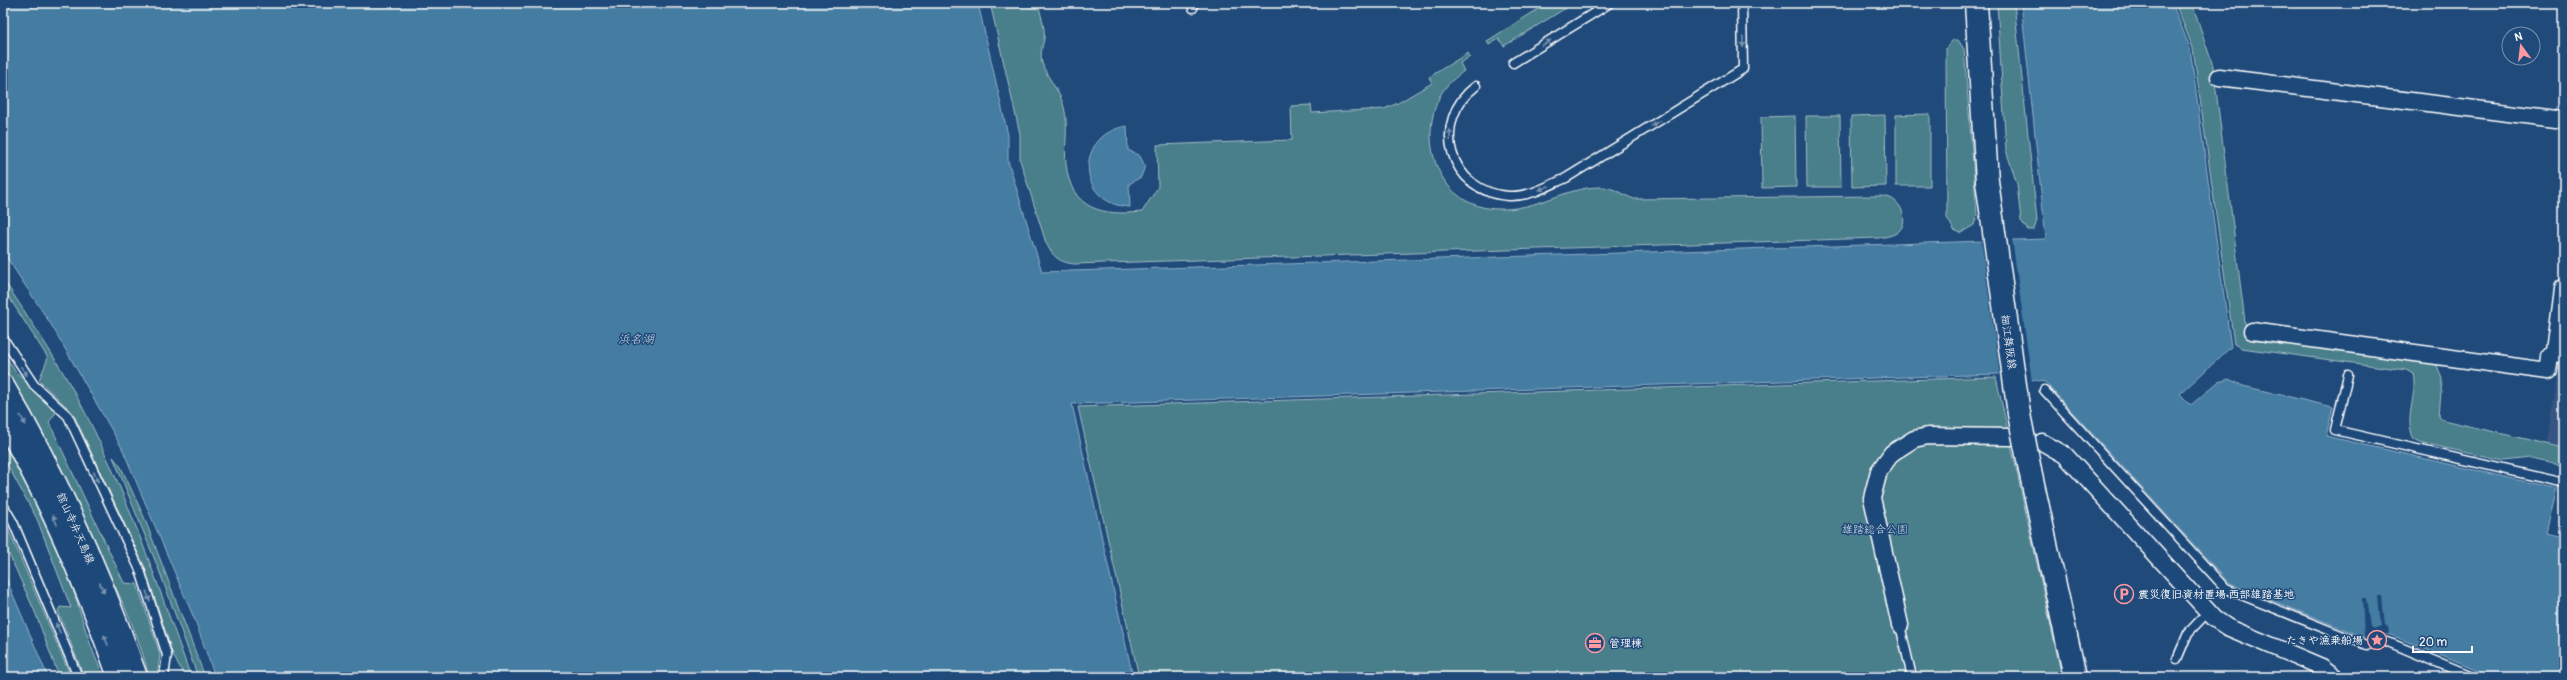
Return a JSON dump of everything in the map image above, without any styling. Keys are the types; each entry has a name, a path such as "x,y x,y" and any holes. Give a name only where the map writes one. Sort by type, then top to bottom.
{"main road":[{"name":"細江舞阪線","path":"1976,3 1982,123 1993,227 2015,389 2030,470 2075,677"},
{"name":"舘山寺弁天島線","path":"3,386 57,484 107,598 136,677"},
{"name":"舘山寺弁天島線","path":"3,418 43,492 92,604 119,677"}],"street":[{"path":"2219,77 2564,120"},
{"path":"2252,331 2548,372 2550,358 2560,353 2564,290"},
{"path":"1900,625 1872,498 1879,471 1892,453 1914,439 1935,436 2011,437"},
{"path":"2042,442 2065,455 2208,612 2227,627 2322,667 2335,677"}],"lane":[{"path":"1513,63 1610,3"},
{"path":"1476,86 1458,103 1449,130 1454,158 1461,170 1471,181 1495,194 1523,195 1536,191 1566,178 1743,69 1742,3"},
{"path":"3,338 34,385 68,416 140,570 167,655 164,677"},
{"path":"2348,375 2335,430 2564,483"},
{"path":"2044,390 2226,589 2366,645 2388,642 2472,677"},
{"path":"3,504 16,529 78,677"},
{"path":"2177,659 2188,633 2208,612"},
{"path":"1900,625 1912,677"}],"shaded area":[{"path":"2558,368 2564,368 2564,448 2548,444"}],"green space":[{"path":"990,3 1038,3 1044,31 1041,53 1042,63 1060,95 1064,107 1066,128 1066,164 1069,179 1074,191 1082,200 1091,207 1102,211 1114,213 1142,212 1158,187 1157,145 1292,140 1291,106 1311,105 1312,113 1384,109 1398,103 1432,83 1429,77 1468,53 1470,57 1460,63 1464,71 1448,84 1441,94 1434,111 1431,128 1432,146 1436,163 1444,179 1455,192 1469,202 1487,208 1518,208 1573,191 1600,187 1613,189 1634,199 1882,196 1894,200 1898,204 1903,213 1904,222 1897,233 1878,238 1069,263 1057,258 1051,252 1046,243 1020,160 1020,134"},
{"path":"1548,3 1574,3 1504,46 1499,39 1489,45 1487,41"},
{"path":"1997,3 2014,3 2037,220 2034,230 2028,230 2021,221 2017,184 2006,150"},
{"path":"2175,3 2192,3 2213,66 2246,330 2429,361 2437,365 2442,379 2439,417 2443,420 2564,448 2564,465 2530,458 2503,461 2423,443 2414,439 2411,431 2410,415 2414,382 2413,374 2406,370 2241,348 2234,344 2193,48"},
{"path":"1953,40 1958,40 1964,49 1977,215 1974,225 1961,233 1954,230 1947,218 1946,48"},
{"path":"1930,114 1930,186 1896,186 1896,115"},
{"path":"1885,115 1886,186 1852,187 1851,116"},
{"path":"1795,116 1796,187 1762,188 1761,117"},
{"path":"1806,116 1840,116 1841,187 1807,187"},
{"path":"3,279 60,367 94,431 139,535 191,677 185,677 173,655 145,568 73,413 39,380 48,358 3,288"},
{"path":"3,352 15,371 57,411 49,422 124,583 137,584 160,654 157,677 149,677 125,607 29,419 3,373"},
{"name":"雄踏総合公園","path":"1996,377 2062,677 1139,677 1078,407"},
{"path":"3,439 56,541 86,632 104,677 84,676 58,611 60,607 71,608 37,519 3,457"},
{"path":"113,457 121,467 144,517 205,677 198,677 159,570"},
{"path":"3,517 71,677 59,677 35,612 3,541"}],"water":[{"name":"浜名湖","path":"3,3 978,3 1008,135 1008,161 1042,272 2046,239 2021,3 2172,3 2190,48 2231,347 2180,394 2191,405 2218,382 2229,379 2243,386 2333,407 2326,436 2557,489 2546,533 2559,536 2564,517 2564,677 2492,677 2389,634 2364,637 2230,584 2045,382 1999,374 1072,404 1133,677 215,677 196,623 122,448 52,326 3,252"},
{"path":"1127,126 1128,150 1140,156 1145,166 1141,177 1129,184 1130,207 1112,203 1099,195 1091,183 1088,169 1090,155 1098,142 1110,132"},
{"path":"3,571 48,677 3,677"}],"pier":[{"path":"2012,238 2032,382 2000,376 1981,239"},
{"path":"2378,596 2382,596 2385,625 2388,627 2389,634 2364,637 2362,598 2366,598 2370,627 2373,629 2381,626"}],"place":[{"name":"震災復旧資材置場 西部雄踏基地","path":"2124,594"},
{"name":"たきや漁乗船場","path":"2377,640"},
{"name":"管理棟","path":"1595,643"}]}
